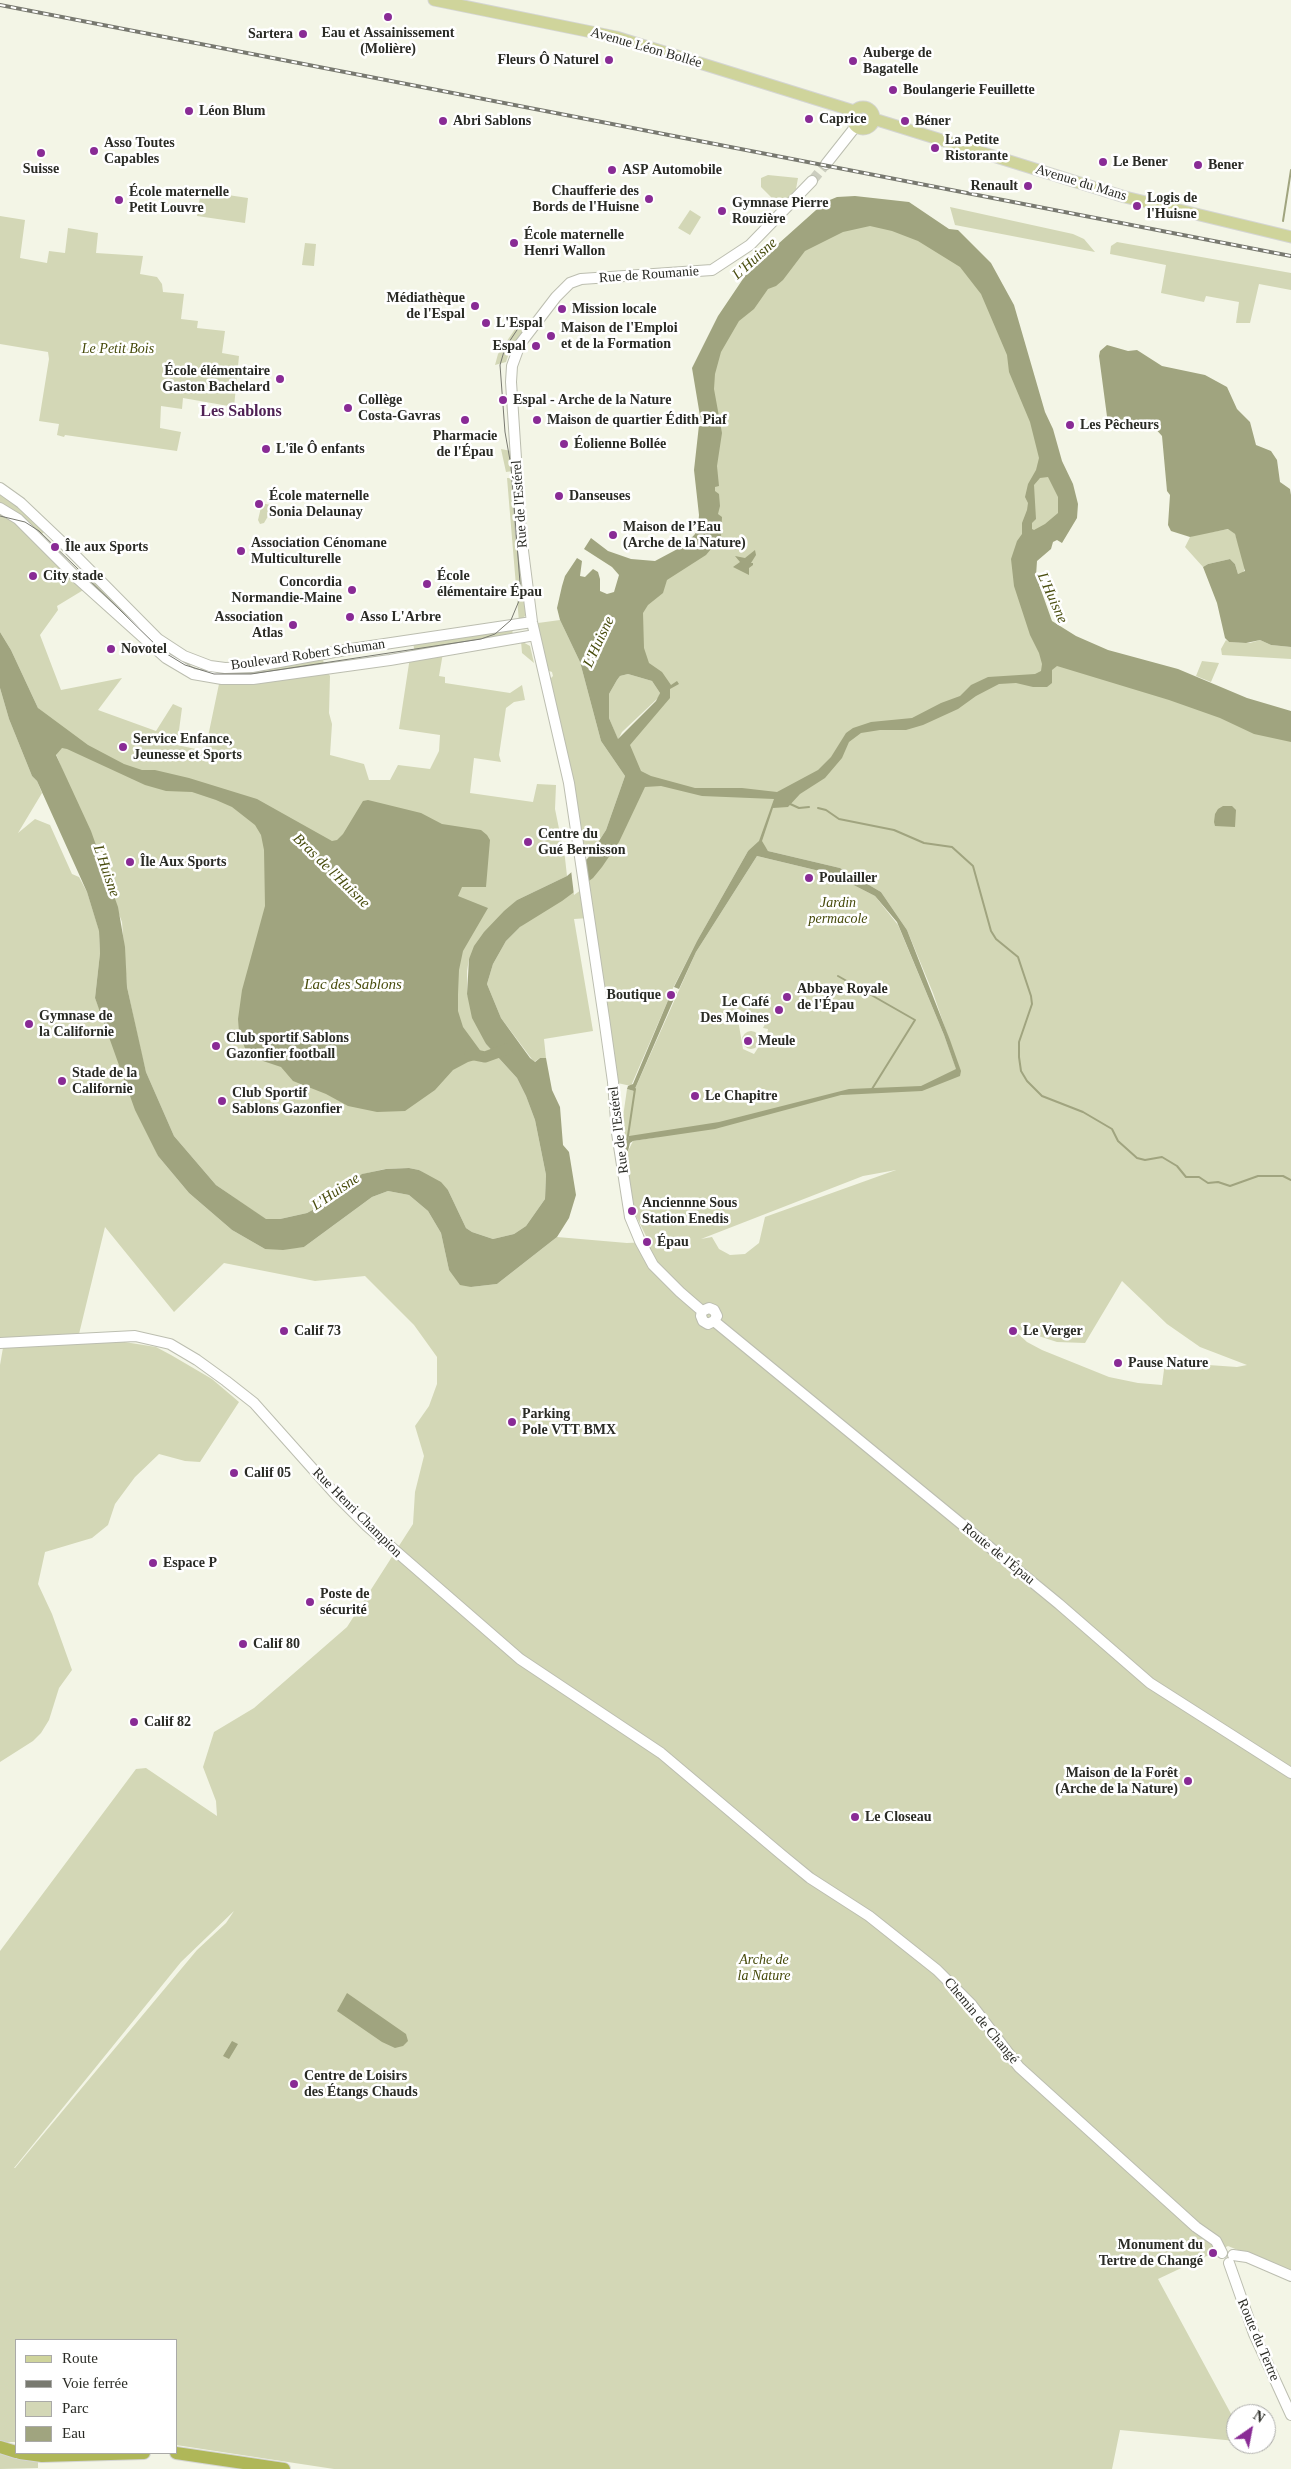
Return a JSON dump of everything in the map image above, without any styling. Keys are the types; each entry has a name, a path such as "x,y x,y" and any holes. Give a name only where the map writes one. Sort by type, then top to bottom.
{"highway":[{"path":"0,2447 15,2451"},
{"path":"178,2453 284,2469"},
{"path":"30,2454 42,2456 110,2454"}],"main road":[{"name":"Avenue Léon Bollée","path":"434,0 616,37 854,111"},
{"path":"860,107 867,108 872,112 874,118 871,125 866,128 856,126 852,120 854,111 860,107"},
{"name":"Avenue du Mans","path":"874,118 1118,195 1291,237"}],"street":[{"path":"826,164 856,126"},
{"name":"Rue de Roumanie","path":"535,324 570,283 581,279 702,272 720,266 750,245 811,182"},
{"name":"Rue de l'Estérel","path":"535,324 516,352 511,380 521,535 532,622 542,674 569,783 590,921 630,1217 653,1265 680,1292 702,1310 700,1316 703,1321 708,1324 714,1321"},
{"name":"Boulevard Robert Schuman","path":"0,488 21,503 61,541 158,639 184,656 210,666 225,668 252,667 351,649 532,622"},
{"name":"Boulevard Robert Schuman","path":"0,508 18,519 78,579 98,594 166,658 193,674 222,679 253,679 390,660 535,635"},
{"name":"Route de l'Épau","path":"714,1321 1059,1604 1150,1683 1291,1773"},
{"name":"Rue Henri Champion","path":"0,1342 135,1336 158,1340 197,1360 254,1403 336,1495 368,1526 520,1659 624,1727 690,1776"},
{"name":"Chemin de Changé","path":"690,1776 810,1878 870,1916 937,1970 970,2004 1019,2067 1196,2227 1216,2241 1228,2255"},
{"path":"1228,2255 1247,2257 1291,2276"},
{"name":"Route du Tertre","path":"1228,2255 1254,2334 1291,2415"}],"green space":[{"path":"863,111 868,113 870,118 868,123 863,125 858,123 856,118 858,113"},
{"path":"768,175 798,178 796,189 784,203 776,202 761,187 761,178"},
{"path":"201,191 248,198 245,223 197,216"},
{"path":"950,207 1073,234 1084,239 1095,252 955,225"},
{"path":"690,210 701,217 690,235 678,228"},
{"name":"Arche de la Nature","path":"848,212 972,257 1069,501 1024,570 1058,644 1291,725 1291,2272 1228,2246 1158,2279 1226,2405 1226,2440 1120,2430 1112,2469 334,2469 178,2445 178,2339 15,2339 15,2442 0,2441 0,1951 136,1769 146,1768 217,1816 216,1801 203,1767 214,1732 254,1708 347,1627 413,1524 415,1492 424,1456 415,1426 429,1406 437,1384 437,1357 414,1325 365,1276 315,1281 224,1263 174,1312 105,1227 79,1334 0,1339 0,688 9,719 32,776 37,781 42,793 18,833 35,819 50,825 72,874 79,877 87,892 99,930 100,953 95,998 158,1156 189,1193 232,1230 265,1249 304,1247 372,1197 388,1191 409,1195 428,1211 441,1233 449,1270 471,1287 497,1284 557,1237 627,1243 649,1242 636,1216 623,1152 628,1151 633,1141 658,1137 629,1136 626,1150 622,1150 621,1131 627,1089 634,1091 696,952 757,856 832,874 875,896 898,925 956,1068 960,1071 933,993 907,930 881,892 840,868 768,851 765,847 748,851 697,941 672,990 675,994 672,999 669,998 631,1086 613,1082 589,918 574,919 593,1031 544,1039 546,1058 540,1058 534,1062 501,1018 487,984 493,964 506,941 520,927 591,868 631,786 624,747 663,697 659,682 640,668 630,609 686,556 703,520 701,364 721,319","holes":["736,1008 765,1024 763,1028 768,1029 767,1034 754,1054 743,1049","896,1170 765,1217 759,1243 745,1254 730,1255 719,1249 712,1237 701,1239 863,1176","1122,1281 1167,1324 1200,1347 1247,1365 1237,1367 1165,1362 1162,1385 1138,1383 1109,1377 1042,1350 1027,1342 1011,1327 1057,1342 1085,1343","234,1911 226,1923 197,1950 14,2168 181,1962"]},
{"name":"Le Petit Bois","path":"0,216 25,220 20,258 47,263 49,251 65,253 68,228 98,233 96,253 143,256 140,274 157,277 162,284 163,292 184,294 181,319 198,321 197,328 225,331 222,353 239,356 234,407 183,398 182,409 161,406 160,428 181,432 177,451 65,435 64,437 57,435 59,424 39,421 49,359 48,352 0,344"},
{"path":"1117,242 1291,273 1291,290 1259,284 1250,323 1236,323 1239,302 1206,296 1204,302 1161,293 1166,265 1110,254 1111,246"},
{"path":"305,243 316,244 314,266 302,265"},
{"path":"522,319 525,325 524,330 510,350 506,362 495,365 498,354"},
{"path":"501,449 511,451 513,471 506,472"},
{"path":"507,478 514,478 526,615 519,622"},
{"path":"0,491 47,529 39,537 0,505"},
{"path":"262,503 274,506 264,523 260,524 258,520"},
{"path":"0,512 12,519 85,589 57,606 58,610 40,635 61,690 122,678 98,710 156,731 173,704 182,708 177,745 205,751 219,684 254,683 328,673 330,676 329,713 332,724 330,755 364,764 369,780 390,780 398,765 430,769 439,751 440,735 399,729 410,657 443,653 439,676 445,677 445,683 510,693 522,685 525,700 514,702 506,708 499,755 501,762 474,758 470,793 533,802 537,784 556,785 555,809 567,876 517,900 469,959 467,994 486,1044 517,1078 535,1120 546,1175 545,1199 526,1226 514,1234 493,1239 472,1232 466,1228 448,1190 419,1170 409,1168 385,1169 363,1174 327,1202 307,1213 280,1219 265,1219 216,1185 174,1136 146,1072 141,1052 127,987 122,922 38,708 11,650 0,632"},
{"path":"1229,529 1235,534 1242,554 1245,568 1243,573 1238,574 1235,564 1230,559 1203,567 1185,547 1190,537 1194,535"},
{"path":"90,572 190,665 181,665 82,579"},
{"path":"560,620 580,662 601,741 625,776 606,830 588,858 580,838 550,679 553,676 552,672 546,670 538,623"},
{"path":"512,628 513,636 415,653 413,643"},
{"path":"1226,640 1229,642 1250,643 1260,640 1271,645 1291,647 1291,659 1222,655 1221,649"},
{"path":"521,641 530,646 534,663 522,653"},
{"path":"323,659 324,665 236,677 206,673 205,670 206,668"},
{"path":"1202,661 1219,663 1211,682 1196,676"},
{"path":"628,674 652,681 660,693 658,698 622,732 618,740 609,718 609,694 620,676"},
{"path":"751,1031 757,1034 760,1040 757,1046 751,1049 745,1046 742,1040 745,1034"},
{"path":"112,1340 156,1347 212,1379 239,1402 200,1462 185,1461 159,1454 135,1477 115,1504 108,1525 92,1538 45,1552 38,1584 52,1614 72,1670 59,1688 49,1720 41,1733 33,1741 0,1762 0,1365 4,1342"},
{"path":"0,2450 38,2461 38,2468 0,2469"}],"water":[{"path":"855,196 909,202 949,229 958,230 991,263 1014,305 1045,412 1053,429 1062,461 1073,484 1078,504 1077,518 1062,543 1057,540 1053,542 1051,549 1037,561 1036,576 1052,621 1076,636 1108,650 1178,669 1247,698 1291,711 1291,742 1254,734 1220,718 1169,700 1057,666 1052,670 1052,683 1047,687 1033,687 1016,683 999,684 976,696 958,709 923,725 906,730 880,730 861,733 849,742 842,758 825,778 800,794 788,807 773,808 762,841 768,851 840,868 881,892 907,930 950,1040 961,1071 960,1076 922,1091 841,1095 715,1129 633,1141 630,1143 628,1151 622,1151 626,1150 629,1136 719,1122 849,1089 921,1086 956,1069 944,1035 897,922 875,896 832,874 757,856 696,952 679,989 674,987 697,941 748,851 759,841 774,799 702,796 661,786 645,787 619,842 602,867 593,878 562,901 520,927 506,941 493,964 487,984 501,1018 530,1058 535,1062 540,1058 546,1058 552,1090 560,1107 563,1145 569,1152 576,1195 569,1218 557,1237 497,1284 471,1287 460,1285 449,1270 441,1233 428,1211 409,1195 388,1191 372,1197 304,1247 283,1250 265,1249 232,1230 189,1193 158,1156 135,1110 95,998 100,953 99,931 87,892 37,781 32,776 9,719 0,688 0,632 11,650 38,708 88,745 124,764 142,770 155,770 189,778 257,799 332,841 337,840 343,834 363,801 368,800 421,813 442,824 481,830 487,835 490,840 486,887 462,887 458,896 488,908 463,951 459,970 458,994 458,1011 463,1027 485,1057 468,1062 453,1070 435,1090 405,1111 377,1112 348,1106 326,1094 293,1081 281,1067 263,1061 246,1051 239,1032 238,1019 242,990 265,906 264,850 261,835 255,825 232,807 216,800 192,792 166,791 145,785 67,749 62,748 56,755 91,831 118,907 125,947 127,987 146,1072 174,1136 216,1185 266,1219 280,1219 307,1213 327,1202 362,1174 386,1169 409,1168 419,1170 441,1182 448,1190 466,1228 472,1232 493,1239 514,1234 526,1226 545,1199 546,1175 535,1120 526,1096 517,1078 486,1044 472,1018 467,994 469,959 474,946 484,932 504,911 517,900 567,876 588,858 606,830 625,776 601,741 580,662 560,620 557,608 565,576 577,558 582,561 580,576 585,577 593,569 598,572 600,591 607,594 614,592 619,575 612,567 584,549 591,538 608,551 631,559 655,561 685,545 695,534 699,515 694,470 700,416 692,368 718,316 749,270 825,202 837,197","holes":["870,226 892,231 918,241 960,267 981,294 1007,355 1009,372 1030,422 1039,458 1036,470 1028,484 1025,497 1028,503 1022,523 1022,534 1017,541 1011,559 1014,586 1030,635 1039,653 1042,664 1041,671 1035,674 988,677 971,685 960,696 941,703 912,718 871,722 853,728 846,733 831,757 818,770 777,792 742,788 695,788 651,776 641,771 630,745 670,698 670,689 679,684 677,681 671,685 662,672 649,663 644,648 643,613 648,605 663,593 667,580 706,555 721,537 722,517 718,514 720,506 719,494 715,491 715,487 719,486 717,466 722,433 714,389 715,374 721,352 739,321 754,309 768,289 776,286 783,280 805,251 843,232","1048,477 1058,497 1058,513 1034,530 1032,529 1032,523 1036,519 1034,485 1040,478","628,674 652,681 660,693 656,701 618,739 609,718 609,694 620,676"]},
{"path":"1107,345 1128,351 1137,350 1162,366 1205,375 1227,387 1237,409 1250,422 1256,445 1271,451 1277,460 1280,482 1290,489 1291,495 1291,647 1271,645 1260,640 1246,643 1229,642 1225,638 1217,603 1203,567 1230,559 1235,564 1238,574 1245,571 1235,534 1228,529 1190,537 1171,531 1168,525 1170,495 1167,491 1162,436 1153,426 1111,427 1108,424 1099,356 1100,351"},
{"path":"755,550 756,555 751,563 753,565 749,568 749,575 733,567 740,562 735,556 745,558"},
{"path":"1223,806 1232,806 1236,810 1235,827 1215,826 1215,814"},
{"path":"672,990 677,992 634,1091 627,1089 628,1086 633,1084 669,998 672,999 675,994 671,992"},
{"path":"347,1993 406,2034 408,2041 403,2046 395,2048 382,2042 337,2011"},
{"path":"232,2041 238,2044 229,2059 223,2056"}],"pier":[{"path":"584,858 588,885 574,895 571,870"}],"waterway":[{"path":"1283,221 1291,170"},
{"path":"788,803 799,808 809,807"},
{"path":"818,808 826,810 839,819 894,830 924,843 952,847 973,866 991,931 996,939 1018,957 1031,996 1032,1004 1019,1042 1019,1057 1021,1071 1027,1081 1042,1096 1083,1112 1112,1129 1118,1141 1137,1158 1145,1160 1162,1157 1177,1166 1186,1177 1199,1177 1208,1183 1218,1182 1230,1186 1258,1176 1283,1176 1291,1180"},
{"path":"838,976 915,1020 872,1089"},
{"name":"Bras de l'Huisne","path":"470,1054 485,1057 507,1049"},
{"path":"626,1149 635,1089"}],"tunnel":[{"path":"812,181 826,164"}],"tram line":[{"path":"0,516 25,522 39,531 162,651 185,665 214,674 251,674 481,639 495,634 511,620 521,596 511,466 505,432 500,365 505,348 521,324"}],"railway":[{"path":"0,5 1291,256"}],"place":[{"name":"Eau et Assainissement (Molière)","path":"388,17"},
{"name":"Sartera","path":"303,34"},
{"name":"Fleurs Ô Naturel","path":"609,60"},
{"name":"Auberge de Bagatelle","path":"853,61"},
{"name":"Boulangerie Feuillette","path":"893,90"},
{"name":"Léon Blum","path":"189,111"},
{"name":"Caprice","path":"809,119"},
{"name":"Abri Sablons","path":"443,121"},
{"name":"Béner","path":"905,121"},
{"name":"La Petite Ristorante","path":"935,148"},
{"name":"Asso Toutes Capables","path":"94,151"},
{"name":"Suisse","path":"41,153"},
{"name":"Le Bener","path":"1103,162"},
{"name":"Bener","path":"1198,165"},
{"name":"ASP Automobile","path":"612,170"},
{"name":"Renault","path":"1028,186"},
{"name":"Chaufferie des Bords de l'Huisne","path":"649,199"},
{"name":"École maternelle Petit Louvre","path":"119,200"},
{"name":"Logis de l'Huisne","path":"1137,206"},
{"name":"Gymnase Pierre Rouzière","path":"722,211"},
{"name":"École maternelle Henri Wallon","path":"514,243"},
{"name":"Médiathèque de l'Espal","path":"475,306"},
{"name":"Mission locale","path":"562,309"},
{"name":"L'Espal","path":"486,323"},
{"name":"Maison de l'Emploi et de la Formation","path":"551,336"},
{"name":"Espal","path":"536,346"},
{"name":"École élémentaire Gaston Bachelard","path":"280,379"},
{"name":"Espal - Arche de la Nature","path":"503,400"},
{"name":"Collège Costa-Gavras","path":"348,408"},
{"name":"Pharmacie de l'Épau","path":"465,420"},
{"name":"Maison de quartier Édith Piaf","path":"537,420"},
{"name":"Les Pêcheurs","path":"1070,425"},
{"name":"Éolienne Bollée","path":"564,444"},
{"name":"L'île Ô enfants","path":"266,449"},
{"name":"Danseuses","path":"559,496"},
{"name":"École maternelle Sonia Delaunay","path":"259,504"},
{"name":"Maison de l’Eau (Arche de la Nature)","path":"613,535"},
{"name":"Île aux Sports","path":"55,547"},
{"name":"Association Cénomane Multiculturelle","path":"241,551"},
{"name":"City stade","path":"33,576"},
{"name":"École élémentaire Épau","path":"427,584"},
{"name":"Concordia Normandie-Maine","path":"352,590"},
{"name":"Asso L'Arbre","path":"350,617"},
{"name":"Association Atlas","path":"293,625"},
{"name":"Novotel","path":"111,649"},
{"name":"Service Enfance, Jeunesse et Sports","path":"123,747"},
{"name":"Centre du Gué Bernisson","path":"528,842"},
{"name":"Île Aux Sports","path":"130,862"},
{"name":"Poulailler","path":"809,878"},
{"name":"Boutique","path":"671,995"},
{"name":"Abbaye Royale de l'Épau","path":"787,997"},
{"name":"Le Café Des Moines","path":"779,1010"},
{"name":"Gymnase de la Californie","path":"29,1024"},
{"name":"Meule","path":"748,1041"},
{"name":"Club sportif Sablons Gazonfier football","path":"216,1046"},
{"name":"Stade de la Californie","path":"62,1081"},
{"name":"Le Chapitre","path":"695,1096"},
{"name":"Club Sportif Sablons Gazonfier","path":"222,1101"},
{"name":"Anciennne Sous Station Enedis","path":"632,1211"},
{"name":"Épau","path":"647,1242"},
{"name":"Calif 73","path":"284,1331"},
{"name":"Le Verger","path":"1013,1331"},
{"name":"Pause Nature","path":"1118,1363"},
{"name":"Parking Pole VTT BMX","path":"512,1422"},
{"name":"Calif 05","path":"234,1473"},
{"name":"Espace P","path":"153,1563"},
{"name":"Poste de sécurité","path":"310,1602"},
{"name":"Calif 80","path":"243,1644"},
{"name":"Calif 82","path":"134,1722"},
{"name":"Maison de la Forêt (Arche de la Nature)","path":"1188,1781"},
{"name":"Le Closeau","path":"855,1817"},
{"name":"Centre de Loisirs des Étangs Chauds","path":"294,2084"},
{"name":"Monument du Tertre de Changé","path":"1213,2253"}],"district":[{"name":"Les Sablons","path":"241,412"}],"water label":[{"name":"L'Huisne","path":"755,259"},
{"name":"L'Huisne","path":"1052,598"},
{"name":"L'Huisne","path":"599,642"},
{"name":"L'Huisne","path":"106,871"},
{"name":"Lac des Sablons","path":"353,985"},
{"name":"L'Huisne","path":"336,1192"}],"park label":[{"name":"Jardin permacole","path":"838,912"}]}
